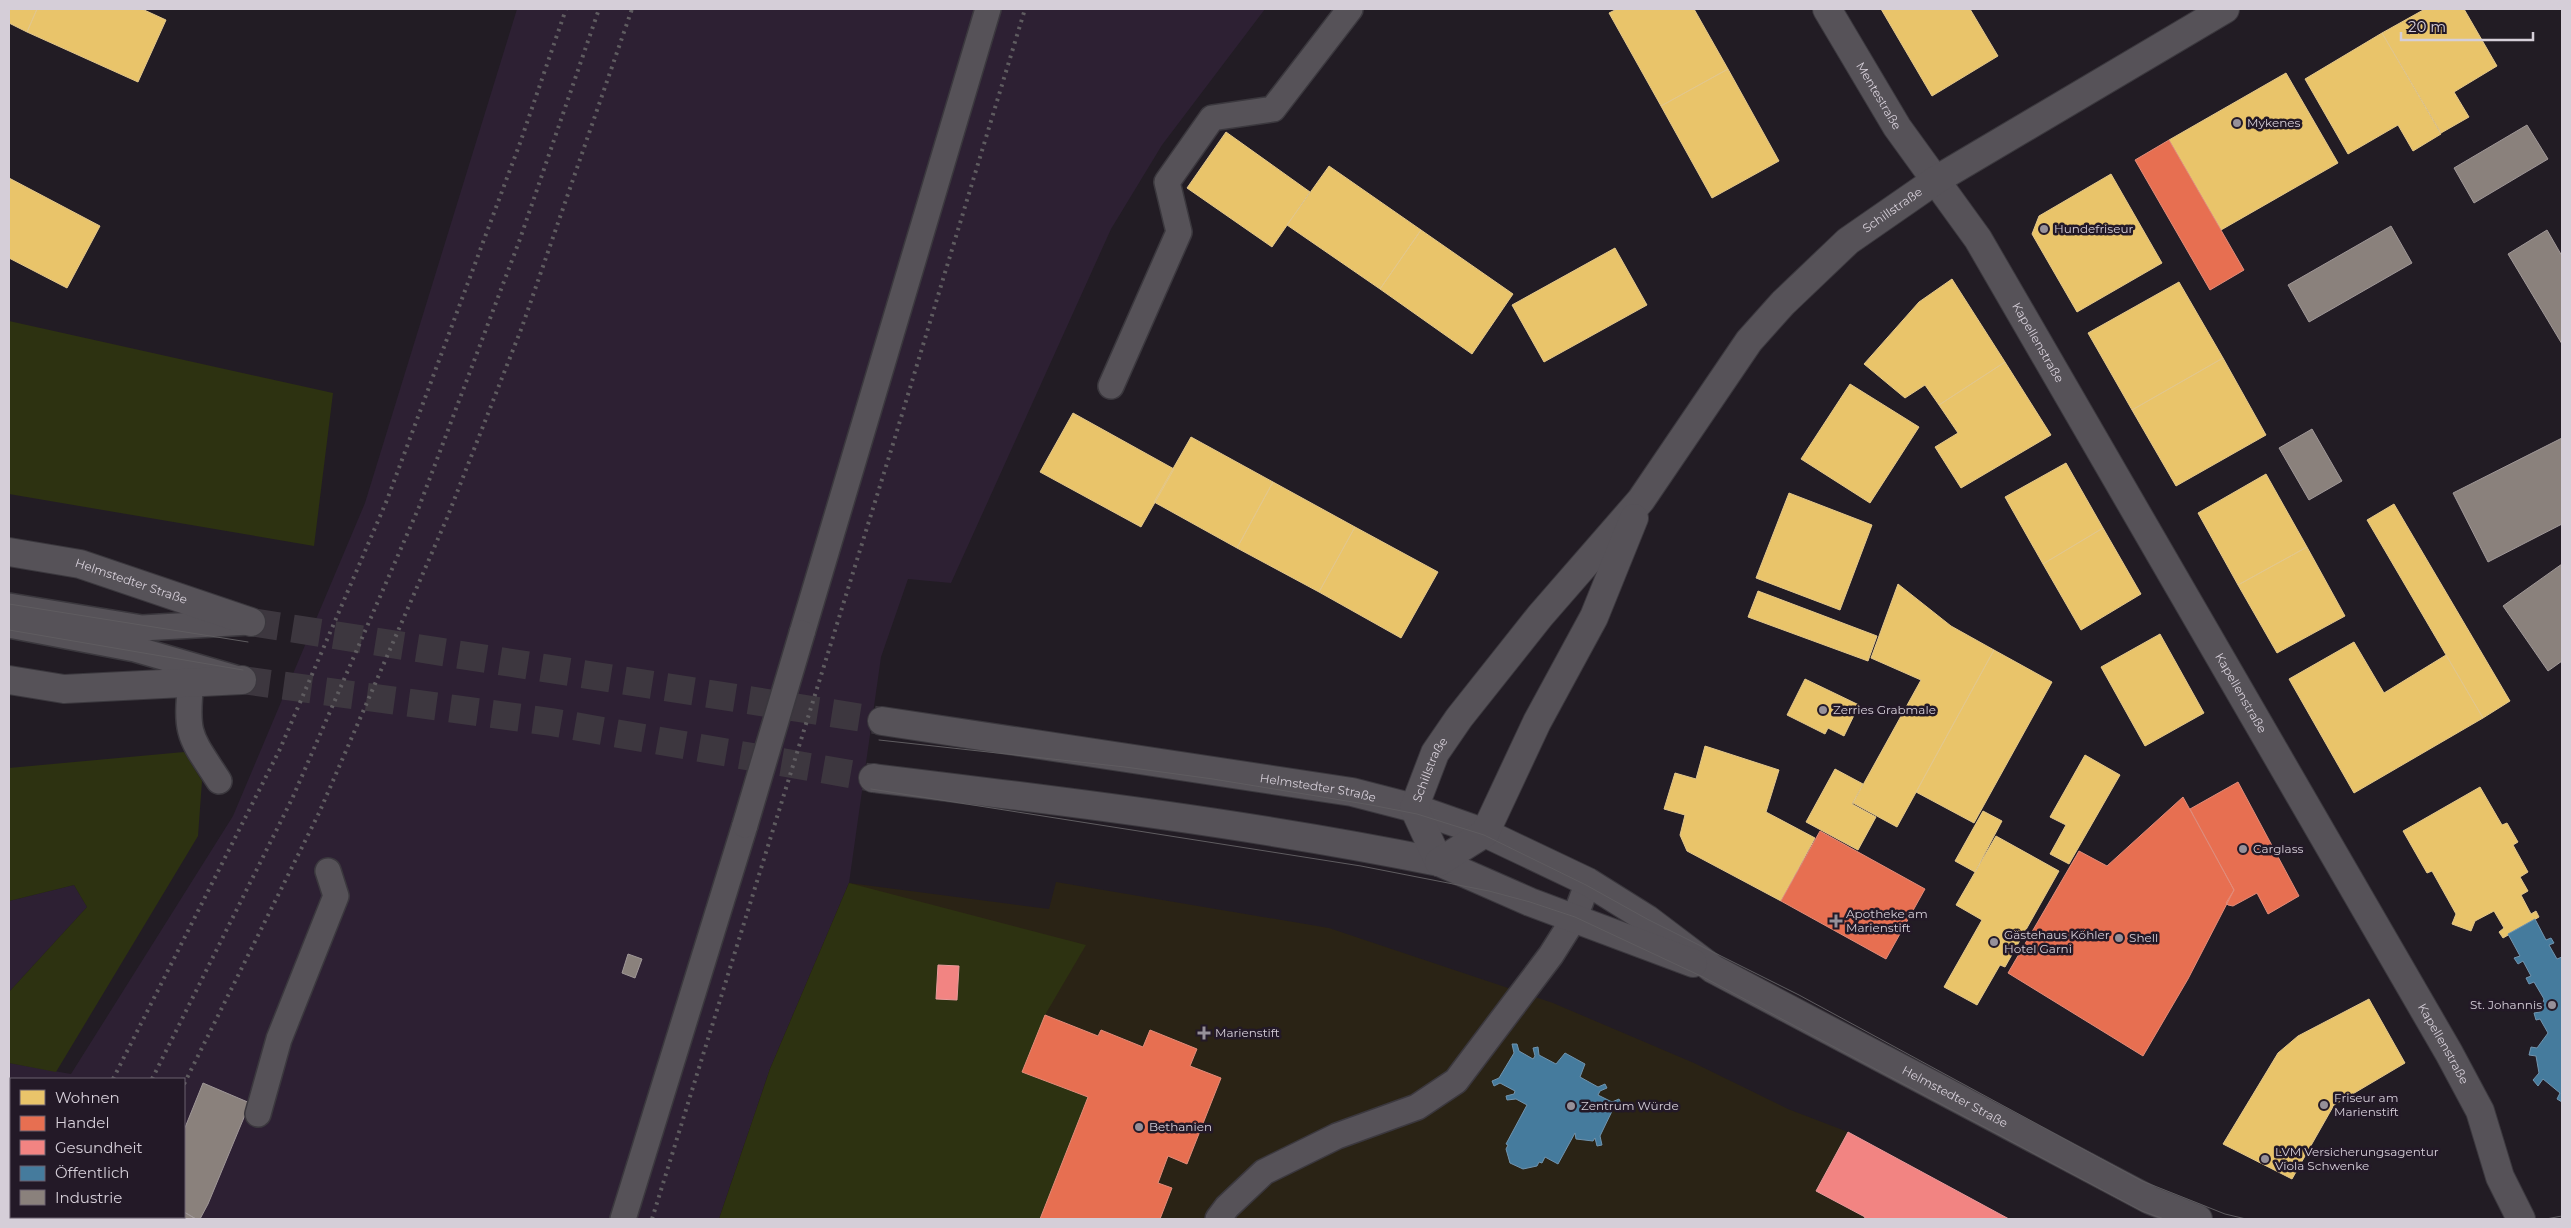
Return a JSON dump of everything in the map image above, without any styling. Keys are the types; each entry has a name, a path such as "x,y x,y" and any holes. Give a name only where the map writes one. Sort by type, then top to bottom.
{"main road":[{"name":"Mentestraße","path":"1827,9 1898,127 1936,180"},
{"name":"Schillstraße","path":"1439,862 1414,808 1435,753 1459,718 1540,616 1641,500 1748,341 1848,241 1936,180 2224,9"},
{"name":"Kapellenstraße","path":"1936,180 1978,238 2449,1053 2480,1111 2500,1177 2521,1219"},
{"name":"Schillstraße","path":"1486,833 1538,722 1594,617 1641,500"},
{"name":"Helmstedter Straße","path":"9,552 80,564 251,622"},
{"path":"9,680 64,689 191,681 242,680"},
{"name":"Helmstedter Straße","path":"882,721 1352,792 1414,808 1486,833 1588,882 1647,919 1713,969 2150,1200 2198,1219"},
{"name":"Helmstedter Straße","path":"873,778 1215,823 1343,842 1439,862 1530,902 1677,959 1713,969"},
{"path":"1439,862 1486,833"}],"lane":[{"path":"623,1219 745,825 988,9"},
{"path":"1111,386 1180,232 1167,182 1212,118 1273,109 1350,9"},
{"path":"9,606 142,628 251,622"},
{"path":"9,625 135,649 242,680"},
{"path":"191,681 188,716 189,732 192,740 219,782"},
{"path":"258,1114 279,1039 336,896 328,871"},
{"path":"1218,1219 1226,1207 1264,1172 1337,1136 1417,1107 1456,1081 1536,977 1575,918 1588,882"}],"shaded area":[{"path":"517,9 1265,9 1162,145 1111,229 951,583 908,579 881,657 849,883 770,1069 719,1219 9,1219 9,1063 71,1074 233,816 365,503"},
{"name":"Marienstift","path":"1056,882 1329,928 1553,1003 1694,1063 1788,1109 1848,1132 2009,1219 719,1219 770,1069 849,883 1049,909"},
{"path":"74,885 87,907 9,992 9,901"}],"green space":[{"path":"9,321 333,393 314,546 9,494"},
{"path":"184,752 202,781 198,836 56,1072 9,1063 9,992 87,907 74,885 9,901 9,768"},
{"path":"849,883 1086,945 1045,1015 1022,1072 1088,1097 1040,1219 719,1219 770,1069"}],"building: Wohnen":[{"path":"9,9 37,9 27,32 9,23"},
{"path":"37,9 142,9 166,20 138,82 27,32"},
{"path":"1617,9 1694,9 1728,69 1661,106 1609,13"},
{"path":"1881,9 1970,9 1998,56 1932,96"},
{"path":"2425,9 2464,9 2497,66 2454,92 2469,117 2441,133 2382,33"},
{"path":"2382,33 2441,134 2413,151 2398,125 2348,154 2305,79"},
{"path":"1728,69 1779,161 1712,198 1661,106"},
{"path":"2286,73 2338,163 2221,230 2169,140"},
{"path":"1226,132 1310,192 1272,247 1187,188"},
{"path":"1329,166 1421,230 1380,289 1287,225"},
{"path":"2111,174 2162,263 2077,312 2032,234 2039,216"},
{"path":"9,178 100,226 67,288 9,258"},
{"path":"1421,230 1513,294 1472,354 1380,289"},
{"path":"1615,248 1647,305 1544,362 1512,305"},
{"path":"1952,279 2005,362 1939,405 1925,385 1905,398 1864,364 1919,302"},
{"path":"2179,282 2223,358 2132,410 2088,333"},
{"path":"2223,358 2266,435 2176,486 2132,410"},
{"path":"2005,362 2051,435 1961,488 1935,447 1958,433 1939,405"},
{"path":"1850,384 1919,427 1870,503 1801,459"},
{"path":"1073,413 1174,469 1141,527 1040,472"},
{"path":"1191,437 1273,482 1237,548 1154,502"},
{"path":"2066,463 2103,528 2043,564 2005,497"},
{"path":"2266,474 2307,547 2238,585 2198,513"},
{"path":"1273,482 1355,527 1319,592 1237,548"},
{"path":"1789,493 1872,525 1840,610 1756,578"},
{"path":"2394,504 2510,701 2483,718 2367,520"},
{"path":"1355,527 1438,572 1401,638 1319,592"},
{"path":"2103,528 2141,594 2081,630 2043,564"},
{"path":"2307,547 2345,616 2277,653 2238,585"},
{"path":"1898,584 1951,626 1994,650 1897,827 1853,803 1921,680 1871,658"},
{"path":"1758,591 1877,636 1868,661 1748,617"},
{"path":"2160,634 2204,713 2145,746 2101,667"},
{"path":"2354,642 2384,693 2446,655 2483,718 2354,793 2289,679"},
{"path":"1994,650 2052,682 1974,823 1916,792"},
{"name":"Zerries Grabmale","path":"1805,679 1859,705 1844,736 1828,728 1825,734 1787,715"},
{"path":"1705,746 1779,770 1766,812 1815,838 1781,901 1687,851 1680,835 1685,815 1664,809 1675,773 1696,779"},
{"path":"2085,755 2120,775 2069,864 2050,854 2066,825 2050,817"},
{"path":"1835,769 1863,784 1852,804 1876,817 1858,850 1806,822"},
{"path":"2480,787 2502,825 2507,823 2518,842 2513,845 2528,872 2520,877 2528,891 2521,895 2531,914 2536,911 2539,917 2503,938 2499,932 2504,928 2494,911 2475,921 2471,931 2452,924 2456,914 2432,871 2427,873 2403,831"},
{"path":"1983,811 2002,821 1975,872 1955,861"},
{"name":"Gästehaus Köhler Hotel Garni","path":"1996,836 2059,871 2005,967 2000,965 1977,1005 1944,987 1982,920 1956,905"},
{"path":"2369,999 2405,1063 2334,1105 2292,1179 2223,1144 2278,1053 2298,1036"}],"building: Handel":[{"path":"2169,140 2244,270 2210,290 2135,160"},
{"name":"Carglass","path":"2238,782 2299,896 2268,914 2257,893 2233,906 2226,903 2234,890 2190,809"},
{"name":"Shell","path":"2183,797 2234,890 2188,979 2143,1056 2008,973 2079,851 2107,866"},
{"path":"1820,831 1925,889 1886,959 1781,901"},
{"name":"Bethanien","path":"1045,1015 1098,1036 1101,1030 1143,1047 1150,1030 1197,1049 1190,1066 1221,1078 1187,1164 1168,1156 1158,1183 1172,1188 1160,1219 1040,1219 1088,1097 1022,1072"}],"building: Gesundheit":[{"path":"938,965 959,966 957,1000 936,999"},
{"path":"1848,1132 2009,1219 1864,1219 1865,1217 1816,1191"}],"building: Öffentlich":[{"name":"St. Johannis","path":"2535,919 2546,940 2551,938 2554,943 2549,945 2557,959 2562,957 2562,1102 2557,1099 2560,1093 2543,1079 2538,1086 2533,1080 2539,1073 2536,1056 2529,1055 2531,1047 2537,1048 2548,1033 2540,1019 2536,1020 2534,1013 2540,1012 2544,999 2534,982 2529,984 2526,978 2531,976 2523,961 2518,964 2514,958 2520,956 2508,934"},
{"name":"Zentrum Würde","path":"1512,1044 1517,1044 1519,1051 1533,1059 1535,1056 1533,1048 1538,1047 1539,1055 1556,1064 1565,1053 1585,1064 1580,1077 1598,1087 1605,1084 1607,1088 1600,1091 1598,1095 1612,1102 1619,1099 1621,1103 1614,1107 1600,1136 1602,1145 1597,1146 1595,1138 1593,1141 1576,1139 1575,1133 1558,1164 1545,1157 1542,1163 1539,1162 1537,1166 1523,1169 1510,1163 1506,1149 1508,1145 1506,1144 1527,1105 1516,1099 1507,1100 1506,1096 1514,1094 1515,1091 1500,1083 1494,1086 1492,1081 1499,1078 1514,1053"}],"building: Industrie":[{"path":"2527,125 2548,159 2474,203 2454,168"},
{"path":"2391,226 2412,263 2309,322 2288,285"},
{"path":"2547,230 2562,256 2562,344 2508,254"},
{"path":"2312,429 2342,481 2309,500 2279,448"},
{"path":"2562,438 2562,524 2488,562 2453,493"},
{"path":"2562,564 2562,661 2548,671 2503,606"},
{"path":"628,954 642,959 635,978 622,973"},
{"path":"203,1083 250,1103 200,1219 196,1219 185,1213 185,1128"},
{"path":"185,1213 196,1219 136,1219 185,1218"}],"tunnel":[{"path":"251,622 882,721"},
{"path":"242,680 551,722 873,778"}],"tram line":[{"path":"9,604 248,642"},
{"path":"9,630 243,670"},
{"path":"879,740 1125,767 1213,779 1417,814 1484,835 1586,885 1647,919 1799,995 2142,1181 2225,1214 2246,1219"},
{"path":"871,789 1361,866 1489,891 1530,902 1575,917 1703,977 2142,1211 2164,1219"},
{"path":"2546,1219 2562,1216"}],"railway":[{"path":"114,1078 280,749 387,500 520,143 566,9"},
{"path":"152,1078 292,799 419,507 520,239 599,9"},
{"path":"185,1082 319,813 447,518 522,327 632,9"},
{"path":"652,1219 893,444 1025,9"}],"place":[{"name":"Mykenes","path":"2237,123"},
{"name":"Hundefriseur","path":"2044,229"},
{"name":"Zerries Grabmale","path":"1823,710"},
{"name":"Carglass","path":"2243,849"},
{"name":"Apotheke am Marienstift","path":"1836,921"},
{"name":"Shell","path":"2119,938"},
{"name":"Gästehaus Köhler Hotel Garni","path":"1994,942"},
{"name":"St. Johannis","path":"2552,1005"},
{"name":"Marienstift","path":"1204,1033"},
{"name":"Friseur am Marienstift","path":"2324,1105"},
{"name":"Zentrum Würde","path":"1571,1106"},
{"name":"Bethanien","path":"1139,1127"},
{"name":"LVM Versicherungsagentur Viola Schwenke","path":"2265,1159"}]}
